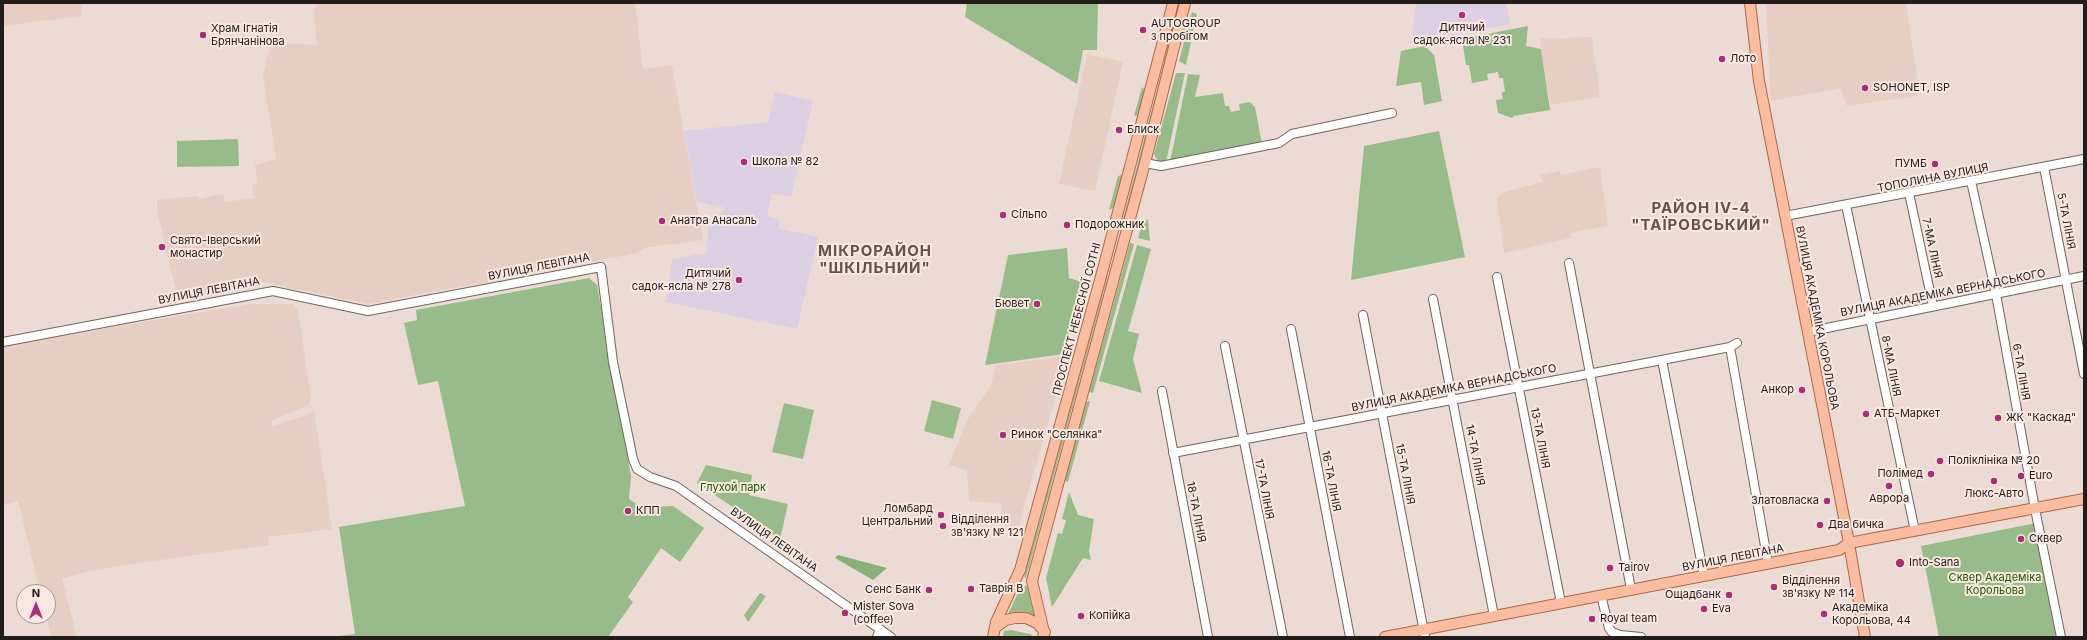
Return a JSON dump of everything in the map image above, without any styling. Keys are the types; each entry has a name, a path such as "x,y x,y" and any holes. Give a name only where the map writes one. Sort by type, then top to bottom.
{"main road":[{"name":"ПРОСПЕКТ НЕБЕСНОЇ СОТНІ","path":"994,633 996,622 1020,570 1103,269 1173,3"},
{"path":"1045,635 1032,581 1114,273 1145,163 1185,3"},
{"name":"ВУЛИЦЯ АКАДЕМІКА КОРОЛЬОВА","path":"1750,3 1759,80 1849,543 1865,637"},
{"path":"1103,269 1114,273"},
{"name":"ВУЛИЦЯ ЛЕВІТАНА","path":"1385,637 1424,633 1494,616 1839,550 1849,543 2084,500"},
{"path":"994,633 1004,621 1015,618 1026,618 1037,623 1045,635"}],"street":[{"path":"1145,163 1161,166 1279,143 1292,134 1392,113"},
{"name":"ТОПОЛИНА ВУЛИЦЯ","path":"1785,216 2084,159"},
{"name":"5-ТА ЛІНІЯ","path":"2044,167 2084,374"},
{"name":"6-ТА ЛІНІЯ","path":"1971,181 1996,294 2035,509 2061,637"},
{"name":"7-МА ЛІНІЯ","path":"1909,193 1933,306"},
{"name":"8-МА ЛІНІЯ","path":"1846,205 1915,531"},
{"path":"1569,263 1632,589"},
{"name":"ВУЛИЦЯ ЛЕВІТАНА","path":"3,342 273,291 368,311 600,267 613,362 632,459 638,469 650,477 676,486 879,633 891,637"},
{"name":"ВУЛИЦЯ АКАДЕМІКА ВЕРНАДСЬКОГО","path":"1807,332 2084,276"},
{"name":"13-ТА ЛІНІЯ","path":"1497,277 1561,603"},
{"name":"14-ТА ЛІНІЯ","path":"1433,299 1494,616"},
{"name":"15-ТА ЛІНІЯ","path":"1363,315 1424,633"},
{"name":"16-ТА ЛІНІЯ","path":"1292,329 1350,637"},
{"name":"ВУЛИЦЯ АКАДЕМІКА ВЕРНАДСЬКОГО","path":"1173,453 1590,374 1734,345 1768,563"},
{"name":"17-ТА ЛІНІЯ","path":"1225,346 1282,637"},
{"path":"1662,360 1704,576"},
{"name":"18-ТА ЛІНІЯ","path":"1162,391 1208,637"},
{"path":"1601,595 1609,628 1612,632 1620,635 1641,637"}],"shaded area":[{"path":"3,3 82,3 82,16 3,26"},
{"path":"317,3 635,3 643,69 672,65 703,240 644,248 638,253 368,304 259,281 178,299 157,211 157,200 198,196 199,199 223,194 225,202 254,198 252,184 257,183 255,165 276,159 263,76 271,43 317,45 314,11"},
{"name":"Дитячий садок-ясла № 231","path":"1416,3 1506,3 1510,24 1411,43"},
{"path":"1766,3 1906,3 1919,90 1917,96 1847,106 1840,88 1771,101"},
{"path":"1592,37 1600,97 1550,105 1540,39"},
{"path":"1087,54 1123,62 1095,191 1059,184"},
{"path":"775,92 813,101 791,197 772,193 767,216 780,220 778,228 818,237 797,329 666,302 672,259 706,253 709,223 726,208 697,202 684,131 768,122"},
{"path":"1600,167 1608,226 1571,233 1571,238 1504,253 1497,199 1501,193 1542,182 1540,175 1560,171 1561,175"},
{"path":"249,304 293,304 298,310 311,399 308,405 271,421 273,426 307,415 314,410 332,529 268,537 269,545 139,563 91,571 62,578 77,637 51,637 48,624 56,624 56,584 38,584 18,501 3,505 3,346"},
{"name":"Ринок \"Селянка\"","path":"1067,356 1018,528 1001,523 1002,504 969,501 967,470 949,465 967,420 991,385 996,365"}],"green space":[{"path":"967,3 1098,3 1097,50 1083,50 1077,84 965,17"},
{"path":"1180,3 1182,3 1121,231 1120,230"},
{"path":"1192,12 1197,14 1186,65 1179,61"},
{"path":"1528,26 1526,46 1541,49 1550,110 1514,116 1512,118 1498,113 1496,100 1503,99 1502,92 1505,92 1503,78 1499,78 1498,72 1487,74 1488,80 1472,83 1469,65 1466,65 1462,39"},
{"path":"1425,46 1434,55 1442,101 1424,105 1421,82 1396,86 1401,51"},
{"path":"1176,73 1185,73 1166,162 1159,163 1154,154"},
{"path":"1188,74 1200,75 1195,97 1223,93 1225,106 1229,106 1231,112 1240,110 1239,104 1250,102 1255,107 1262,144 1170,162"},
{"path":"1142,87 1145,90 1138,115 1134,116"},
{"path":"1439,131 1465,257 1351,280 1364,146"},
{"path":"238,139 239,166 177,167 177,141"},
{"path":"1122,175 1114,207 1109,210 1118,176"},
{"path":"1144,219 1148,220 1150,241 1138,238"},
{"path":"1130,243 1134,244 1093,393 1089,392"},
{"path":"1137,245 1151,249 1128,331 1139,334 1133,359 1142,393 1099,381"},
{"path":"1067,248 1069,278 1082,282 1064,354 985,365 1008,255"},
{"path":"1108,276 1026,578 1024,577"},
{"path":"589,278 597,285 631,476 629,499 647,511 651,507 673,506 704,528 680,562 661,548 628,597 633,602 608,637 331,637 355,634 339,527 465,506 438,381 418,385 404,323 417,320 416,310"},
{"path":"932,400 961,408 953,439 924,431"},
{"path":"1090,401 1068,482 1064,480 1086,402"},
{"path":"784,403 814,410 803,459 772,452"},
{"name":"Глухой парк","path":"706,465 752,475 749,495 788,504 780,539 697,483"},
{"path":"1069,492 1078,515 1094,519 1089,551 1091,560 1083,558 1052,607 1046,578 1058,533 1062,534 1066,520 1062,519"},
{"name":"Сквер Академіка Корольова","path":"2036,523 2059,637 1939,637 1921,546"},
{"path":"838,555 887,568 873,580 835,558"},
{"path":"1022,585 1027,586 1035,618 1026,614 1016,613 1007,616"},
{"path":"760,593 766,596 748,622 744,615"},
{"path":"1011,630 1030,634 1034,637 1003,637 1004,631"}],"place":[{"name":"Дитячий садок-ясла № 231","path":"1462,15"},
{"name":"AUTOGROUP з пробігом","path":"1143,30"},
{"name":"Храм Ігнатія Брянчанінова","path":"203,35"},
{"name":"Лото","path":"1722,59"},
{"name":"SOHONET, ISP","path":"1865,88"},
{"name":"Блиск","path":"1119,130"},
{"name":"Школа № 82","path":"744,162"},
{"name":"ПУМБ","path":"1935,164"},
{"name":"Сільпо","path":"1003,215"},
{"name":"Анатра Анасаль","path":"662,221"},
{"name":"Подорожник","path":"1067,225"},
{"name":"Свято-Іверський монастир","path":"162,247"},
{"name":"Дитячий садок-ясла № 278","path":"739,280"},
{"name":"Бювет","path":"1037,304"},
{"name":"Анкор","path":"1802,390"},
{"name":"АТБ-Маркет","path":"1866,414"},
{"name":"ЖК \"Каскад\"","path":"1998,418"},
{"name":"Ринок \"Селянка\"","path":"1003,435"},
{"name":"Поліклініка № 20","path":"1940,461"},
{"name":"Полімед","path":"1931,474"},
{"name":"Euro","path":"2021,476"},
{"name":"Люкс-Авто","path":"1994,481"},
{"name":"Аврора","path":"1889,486"},
{"name":"Златовласка","path":"1827,501"},
{"name":"КПП","path":"628,511"},
{"name":"Ломбард Центральний","path":"941,515"},
{"name":"Два бичка","path":"1820,525"},
{"name":"Відділення зв'язку № 121","path":"943,526"},
{"name":"Сквер","path":"2021,539"},
{"name":"Into-Sana","path":"1900,563"},
{"name":"Tairov","path":"1610,568"},
{"name":"Відділення зв'язку № 114","path":"1774,587"},
{"name":"Таврія В","path":"971,589"},
{"name":"Сенс Банк","path":"929,590"},
{"name":"Ощадбанк","path":"1729,595"},
{"name":"Eva","path":"1704,609"},
{"name":"Mister Sova (coffee)","path":"845,613"},
{"name":"Академіка Корольова, 44","path":"1824,614"},
{"name":"Копійка","path":"1081,616"},
{"name":"Royal team","path":"1592,619"}],"district":[{"name":"РАЙОН IV-4 \"ТАЇРОВСЬКИЙ\"","path":"1701,216"},
{"name":"МІКРОРАЙОН \"ШКІЛЬНИЙ\"","path":"875,260"}]}
